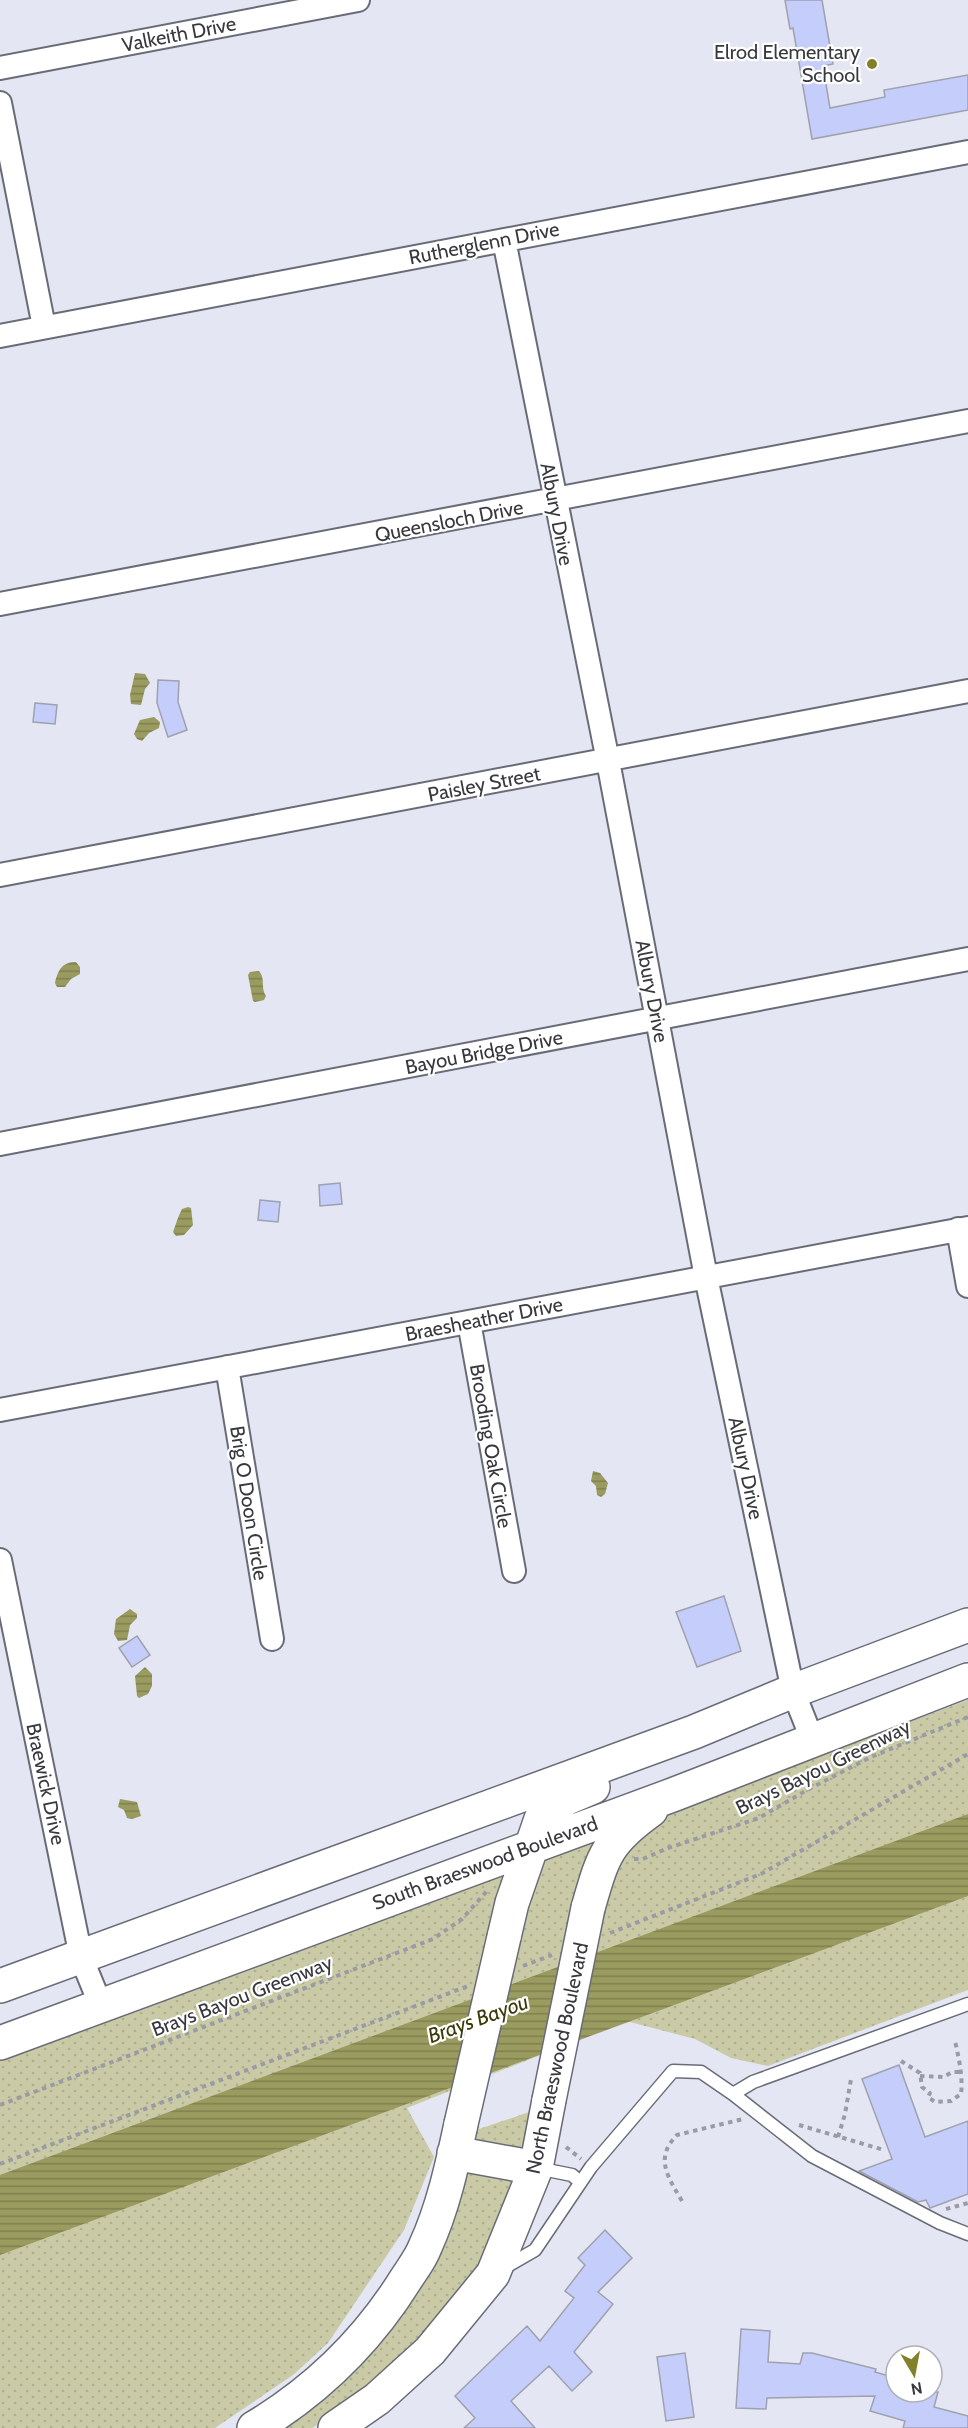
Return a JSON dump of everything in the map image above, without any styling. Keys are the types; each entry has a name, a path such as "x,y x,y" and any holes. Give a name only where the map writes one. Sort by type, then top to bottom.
{"main road":[{"path":"0,1986 694,1732 793,1691 968,1625"},
{"name":"South Braeswood Boulevard","path":"0,2043 531,1845 675,1794 968,1680"},
{"path":"497,1899 531,1845 541,1818 553,1807 567,1798 661,1758 694,1732"},
{"name":"North Braeswood Boulevard","path":"335,2428 377,2399 430,2351 493,2274 536,2168 588,1908 599,1869 607,1851 626,1828 675,1794"},
{"path":"254,2428 275,2415 340,2363 367,2334 394,2299 425,2249 442,2205 504,1937 497,1899 500,1889 476,1878 456,1874"},
{"path":"458,2138 536,2168"}],"street":[{"name":"Valkeith Drive","path":"0,68 358,0"},
{"path":"0,103 44,327"},
{"name":"Rutherglenn Drive","path":"0,336 968,152"},
{"name":"Albury Drive","path":"504,240 554,501 608,760 706,1277 793,1691 812,1739"},
{"name":"Queensloch Drive","path":"0,604 968,421"},
{"name":"Paisley Street","path":"0,875 968,691"},
{"name":"Bayou Bridge Drive","path":"0,1144 968,959"},
{"path":"963,1228 968,1286"},
{"name":"Braesheather Drive","path":"0,1410 963,1228"},
{"name":"Brooding Oak Circle","path":"469,1322 514,1571"},
{"name":"Brig O Doon Circle","path":"227,1367 272,1639"},
{"name":"Braewick Drive","path":"0,1560 81,1956 101,2006"}],"lane":[{"path":"733,2094 753,2082 968,2004"},
{"path":"493,2274 535,2250 580,2182 673,2071 701,2072 812,2156 940,2223 968,2234"},
{"path":"536,2168 572,2175 580,2182"}],"path":[{"name":"Brays Bayou Greenway","path":"629,1858 643,1859 668,1848 759,1818 871,1757 968,1717"},
{"path":"608,1934 760,1874 968,1754"},
{"name":"Brays Bayou Greenway","path":"0,2105 433,1939 497,1899"},
{"path":"520,1967 553,1954"},
{"path":"0,2164 476,1983"},
{"path":"901,2061 920,2073 922,2087 930,2093 928,2097 935,2102 951,2101 961,2094 963,2077 960,2072 956,2041"},
{"path":"920,2076 944,2077 952,2072 960,2072"},
{"path":"838,2136 845,2114 851,2079"},
{"path":"682,2201 667,2175 664,2156 670,2142 677,2135 758,2114"},
{"path":"775,2127 801,2125 884,2150"}],"shaded area":[{"path":"968,1700 968,1990 768,2066 731,2058 695,2039 626,2021 407,2108 434,2157 404,2230 328,2343 293,2375 215,2428 0,2428 0,2058"},
{"path":"532,2111 523,2151 474,2141 476,2130"},
{"path":"465,2170 515,2178 488,2248 460,2292 408,2357 364,2394 312,2428 275,2428 321,2395"}],"water":[{"path":"135,673 145,674 150,683 145,689 141,705 131,704 130,695"},
{"path":"154,717 160,722 159,728 149,733 142,741 137,739 134,734 140,720"},
{"path":"76,962 80,967 80,974 71,979 65,987 57,987 55,983 61,968 67,963"},
{"path":"259,971 266,996 264,1000 255,1002 248,975 250,972"},
{"path":"191,1208 193,1225 184,1235 176,1236 173,1232 179,1214 182,1209"},
{"path":"593,1471 600,1473 608,1483 605,1494 601,1497 597,1495 596,1486 591,1481"},
{"path":"130,1609 137,1614 137,1618 130,1625 127,1640 118,1641 114,1634 116,1619"},
{"path":"145,1667 152,1674 152,1686 148,1694 139,1698 135,1676"},
{"path":"120,1799 137,1802 141,1816 127,1818 124,1810 118,1807"},
{"name":"Brays Bayou","path":"968,1814 968,1896 0,2255 0,2175"}],"building":[{"path":"785,0 822,0 833,64 823,66 830,108 885,97 884,90 968,75 968,110 812,139 793,28 790,29"},
{"path":"158,680 179,681 178,702 187,730 168,737 157,703"},
{"path":"35,703 57,705 55,724 33,722"},
{"path":"340,1183 342,1204 320,1206 319,1185"},
{"path":"260,1200 280,1202 278,1222 258,1220"},
{"path":"724,1596 741,1651 697,1667 676,1612"},
{"path":"137,1636 150,1655 132,1667 119,1648"},
{"path":"899,2065 925,2137 968,2121 968,2194 930,2208 926,2200 918,2202 859,2171 892,2159 862,2079"},
{"path":"605,2230 632,2258 598,2292 613,2304 574,2352 592,2372 572,2391 549,2366 511,2401 535,2428 464,2428 475,2418 455,2396 527,2326 540,2341 574,2298 565,2291 585,2265 578,2258"},
{"path":"741,2329 770,2331 768,2362 800,2364 803,2353 812,2353 876,2369 875,2372 884,2375 884,2404 935,2404 934,2407 968,2416 968,2428 903,2428 905,2421 870,2411 875,2396 767,2398 766,2409 736,2408"},
{"path":"685,2353 694,2417 666,2421 657,2357"}],"place":[{"name":"Elrod Elementary School","path":"872,64"}]}
